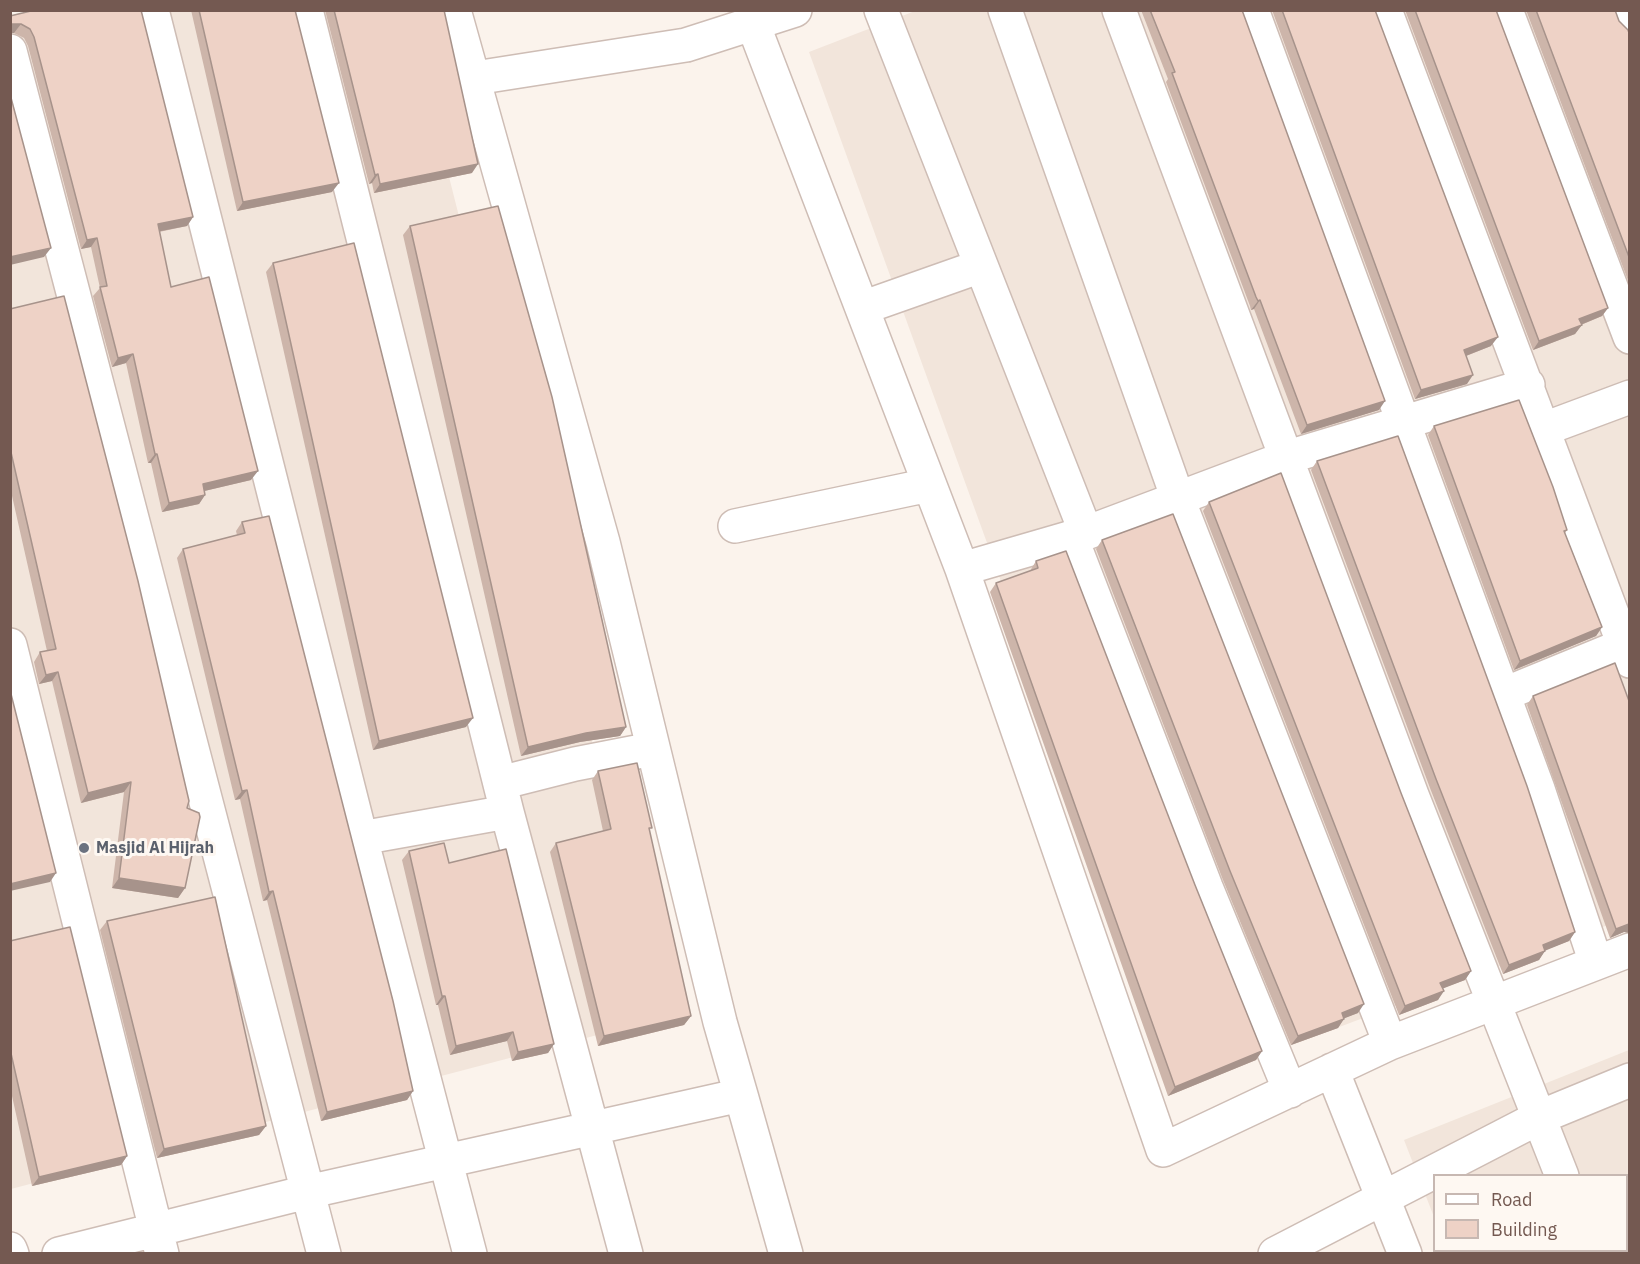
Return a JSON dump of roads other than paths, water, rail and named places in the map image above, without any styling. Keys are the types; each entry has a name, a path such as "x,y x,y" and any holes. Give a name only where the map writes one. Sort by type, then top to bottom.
{"street":[{"path":"152,10 361,838 470,1254"},
{"path":"306,10 503,797 626,1254"},
{"path":"454,10 475,78 603,542 720,1022 786,1254"},
{"path":"475,78 686,45 795,10"},
{"path":"881,10 981,266 1206,887 1290,1091"},
{"path":"1005,10 1178,499 1390,1043"},
{"path":"1119,10 1288,457 1412,795 1561,1174"},
{"path":"1252,10 1538,789 1596,963"},
{"path":"1385,10 1627,653 1502,695"},
{"path":"1506,10 1629,337"},
{"path":"1625,10 1629,23"},
{"path":"740,28 862,308 962,569 1163,1150 1390,1043 1629,950"},
{"path":"10,51 324,1254"},
{"path":"862,308 981,266"},
{"path":"962,569 1078,535 1288,457 1528,385"},
{"path":"1544,429 1629,397"},
{"path":"735,526 929,485"},
{"path":"10,645 158,1241"},
{"path":"361,838 503,797 575,764 652,749"},
{"path":"1332,1070 1405,1254"},
{"path":"1275,1254 1382,1196 1540,1116 1629,1080"},
{"path":"59,1254 158,1241 307,1192 525,1141 594,1129 741,1095"},
{"path":"10,1249 12,1254"}],"place":[{"name":"Masjid Al Hijrah","path":"84,848"}]}
